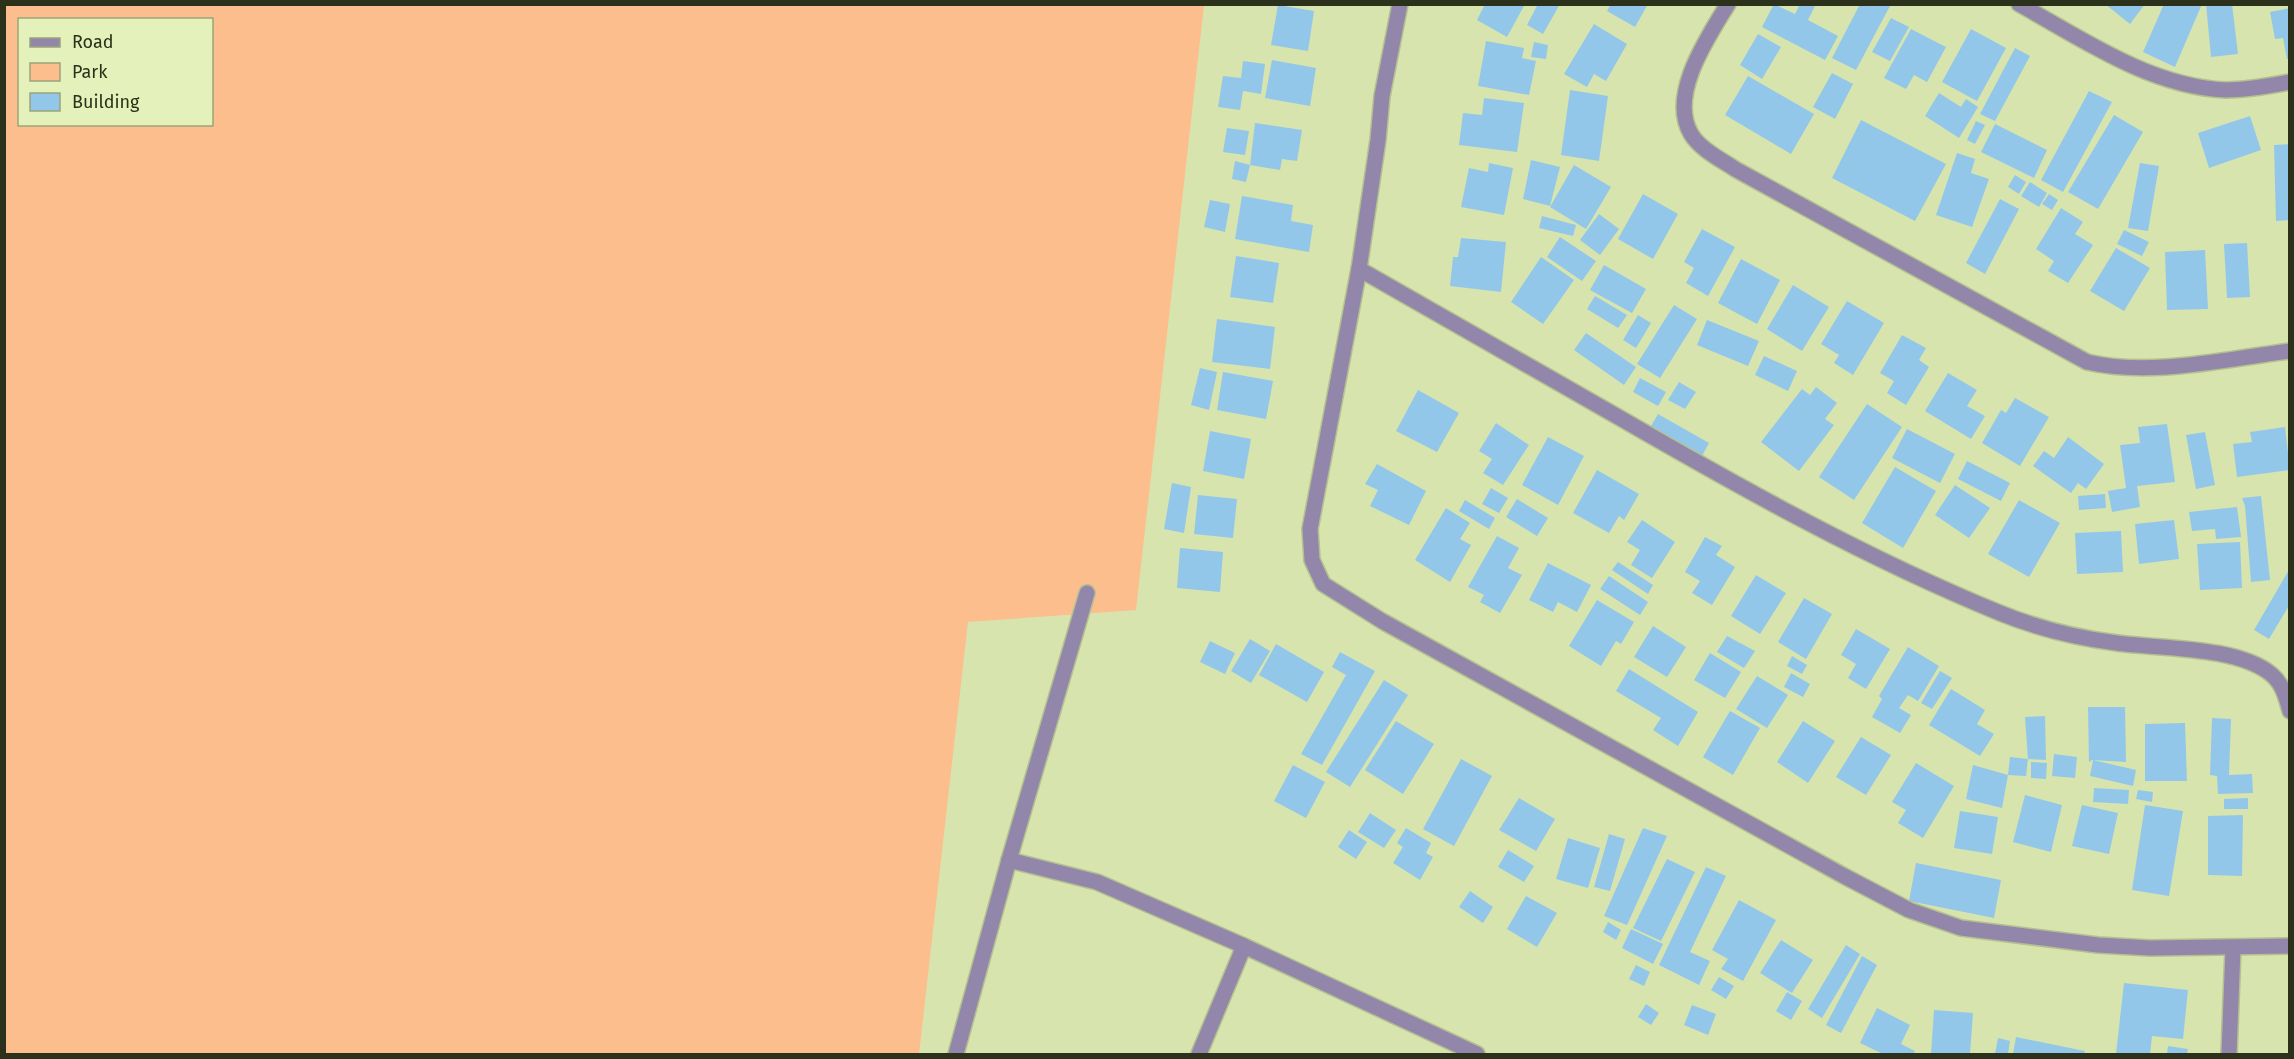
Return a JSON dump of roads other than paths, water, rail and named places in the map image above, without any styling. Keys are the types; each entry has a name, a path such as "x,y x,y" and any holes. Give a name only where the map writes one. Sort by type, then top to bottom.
{"street":[{"path":"1400,4 1382,96 1378,140 1359,269 1310,529 1312,560 1323,584 1382,621 1909,910 1961,928 2098,945 2150,948 2289,946"},
{"path":"1728,4 1708,36 1692,72 1685,91 1684,113 1691,134 1704,148 1735,168 2087,362 2108,367 2151,369 2289,351"},
{"path":"2019,4 2135,67 2159,77 2194,86 2224,90 2255,89 2289,82"},
{"path":"1359,269 1748,492 1815,527 1971,601 2026,623 2116,643 2224,655 2253,664 2271,674 2282,687 2289,711"},
{"path":"956,1054 1009,860 1087,593"},
{"path":"1009,860 1097,882 1244,946 1477,1054"},
{"path":"1199,1054 1244,946"},
{"path":"2229,1054 2233,948"}]}
